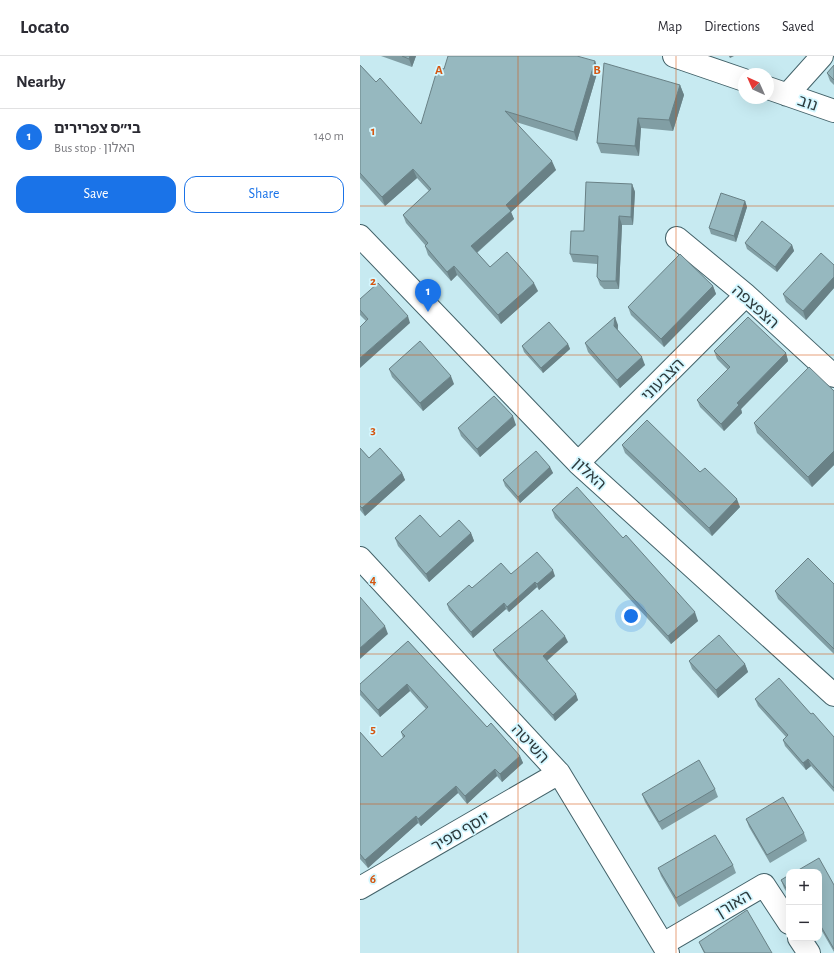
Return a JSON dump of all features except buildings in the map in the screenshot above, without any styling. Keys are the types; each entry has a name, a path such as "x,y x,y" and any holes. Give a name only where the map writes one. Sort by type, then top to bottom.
{"street":[{"path":"674,56 738,78"},
{"name":"נוב","path":"777,91 822,56"},
{"name":"נוב","path":"777,91 834,111"},
{"name":"האלון","path":"360,236 578,463 834,696"},
{"name":"הצפצפה","path":"677,238 746,296 834,376"},
{"name":"הצבעוני","path":"578,463 746,296"},
{"name":"השיטה","path":"360,558 559,773 666,949"},
{"name":"יוסף ספיר","path":"360,888 559,773"},
{"name":"האורן","path":"666,949 764,885 786,918"},
{"path":"801,941 809,953"}],"place":[{"name":"בי״ס צפרירים","path":"428,312"}]}
